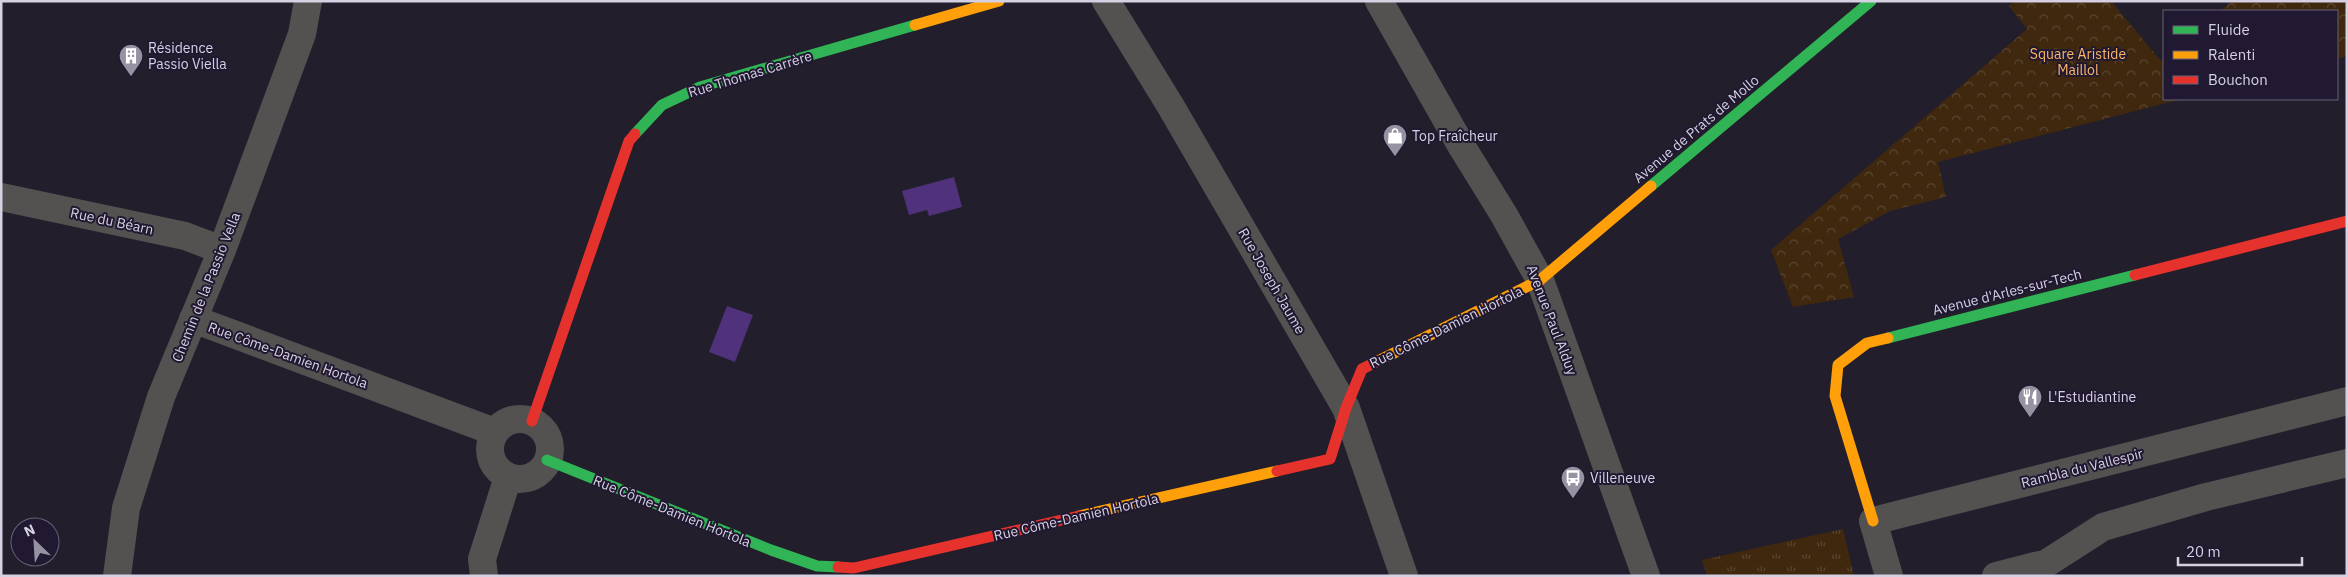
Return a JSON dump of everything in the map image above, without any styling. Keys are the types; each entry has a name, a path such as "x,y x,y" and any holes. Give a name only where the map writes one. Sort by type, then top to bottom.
{"street":[{"name":"Chemin de la Passio Vella","path":"117,576 126,508 162,397 222,250 302,34 308,1"},
{"name":"Rue Thomas Carrère","path":"532,420 629,141 662,105 700,87 999,1"},
{"name":"Rue Joseph Jaume","path":"1106,1 1170,105 1346,408 1404,576"},
{"name":"Avenue Paul Alduy","path":"1379,1 1462,148 1504,215 1540,280 1646,576"},
{"name":"Avenue de Prats de Mollo","path":"1540,280 1871,1"},
{"name":"Rue du Béarn","path":"1,197 185,236 222,250"},
{"name":"Avenue d'Arles-sur-Tech","path":"1873,521 1835,396 1838,365 1867,343 2347,221"},
{"name":"Rue Côme-Damien Hortola","path":"548,460 772,550 819,571 854,568 1330,459 1346,408 1362,369 1540,280"},
{"name":"Rue Côme-Damien Hortola","path":"193,319 495,432"},
{"name":"Rambla du Vallespir","path":"1873,521 2347,401"},
{"path":"518,419 532,420 543,428 549,440 550,454 548,460 545,467 535,476 522,479 508,477 497,469 491,458 490,444 495,432 505,422 518,419"},
{"path":"1996,576 2048,570 2103,526 2206,497 2347,463"},
{"path":"484,576 482,559 508,477"},
{"path":"1873,521 1889,576"}],"green space":[{"name":"Square Aristide Maillol","path":"2015,1 2111,1 2161,61 2163,60 2163,100 2178,100 1938,162 1946,197 1890,211 1838,239 1854,297 1793,307 1771,250 2027,29 2009,6"},
{"path":"2232,1 2347,1 2347,56 2338,59 2338,10 2221,10"},
{"path":"1843,529 1854,576 1707,576 1702,560"}],"shaded area":[{"path":"954,177 962,207 929,216 927,210 909,215 902,191"},
{"path":"727,306 753,315 735,362 709,352"}],"traffic: fast":[{"path":"1651,186 1871,1"},
{"path":"635,134 662,105 700,87 915,25"},
{"path":"1888,338 2135,275"},
{"path":"547,460 771,550 817,566 838,567"}],"traffic: slow":[{"path":"915,25 999,1"},
{"path":"1378,361 1540,280 1651,186"},
{"path":"1873,521 1835,396 1838,365 1867,343 1888,338"},
{"path":"1079,516 1277,471"}],"traffic: jam":[{"path":"532,421 629,141 635,134"},
{"path":"2135,275 2347,221"},
{"path":"1277,471 1330,459 1346,408 1362,369 1378,361"},
{"path":"838,567 854,568 1079,516"}],"place":[{"name":"Résidence Passio Viella","path":"131,77"},
{"name":"Top Fraîcheur","path":"1395,157"},
{"name":"L'Estudiantine","path":"2030,418"},
{"name":"Villeneuve","path":"1573,499"}]}
